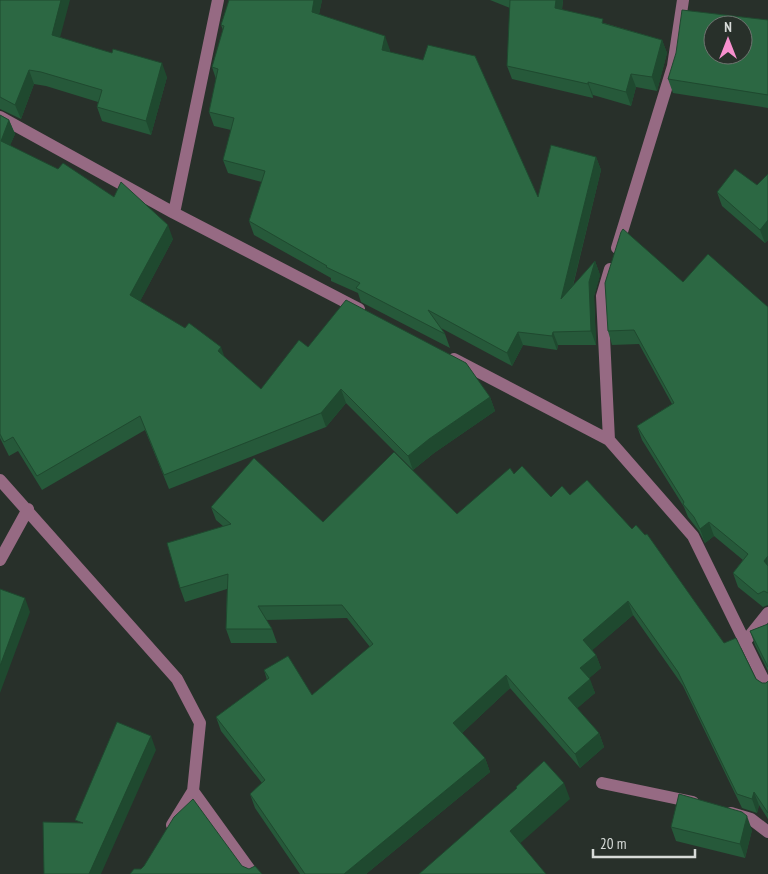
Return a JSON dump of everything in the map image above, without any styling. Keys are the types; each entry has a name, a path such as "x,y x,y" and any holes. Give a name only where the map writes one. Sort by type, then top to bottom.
{"street":[{"path":"174,212 218,0"},
{"path":"609,440 602,296 672,66 683,0"},
{"path":"0,117 174,212 374,317"},
{"path":"444,354 609,440 693,536 768,689"},
{"path":"0,480 28,509 177,679 200,723 193,791 167,832"},
{"path":"0,560 28,509"},
{"path":"744,643 768,613"},
{"path":"602,783 705,805"},
{"path":"193,791 254,874"},
{"path":"723,810 751,819 768,832"}],"building":[{"path":"0,0 61,0 52,35 112,53 113,49 162,63 146,121 97,107 102,90 29,70 15,105 0,97"},
{"path":"229,0 314,0 312,12 385,36 382,50 423,60 428,45 475,56 538,197 551,145 596,157 561,299 595,261 589,282 591,331 553,332 552,336 518,332 507,353 428,310 445,334 356,288 360,283 326,267 249,221 265,171 223,160 234,118 209,112 218,69 212,67 224,26 221,25"},
{"path":"510,0 556,0 555,8 603,19 602,23 662,40 652,77 631,74 626,92 588,82 588,84 507,66"},
{"path":"682,10 725,15 703,15 703,65 753,65 753,18 768,20 768,95 668,79 676,53"},
{"path":"0,115 9,120 1,141 58,169 63,163 114,197 121,182 168,225 130,295 185,328 189,323 221,347 218,351 261,389 299,340 308,347 346,300 466,363 490,397 429,439 408,456 341,389 321,413 164,475 140,416 37,476 13,437 4,442 0,434"},
{"path":"735,169 757,185 768,174 768,220 760,230 717,192"},
{"path":"623,229 683,282 708,254 768,307 768,556 764,561 768,566 768,593 764,591 758,594 733,573 748,554 709,522 700,529 637,426 674,403 634,330 608,331 605,283"},
{"path":"394,452 457,514 510,468 514,474 522,466 551,497 562,486 570,495 587,480 632,529 636,525 645,535 647,534 724,643 736,638 756,679 762,683 768,681 768,813 754,792 752,799 737,794 678,672 628,601 583,640 596,655 580,668 590,679 568,698 599,733 575,754 506,675 453,723 485,758 344,874 305,874 250,794 265,780 216,717 269,678 264,670 288,656 312,695 373,644 342,605 258,606 272,629 226,629 228,574 180,588 167,543 231,524 211,507 254,458 323,522"},
{"path":"0,589 25,598 0,666"},
{"path":"768,624 768,667 750,631"},
{"path":"117,722 151,736 89,874 44,874 43,822 83,823 75,820"},
{"path":"544,761 564,783 510,831 546,874 419,874 517,788"},
{"path":"679,794 742,812 747,816 740,844 671,827"},
{"path":"193,799 242,866 249,869 255,866 262,874 130,874 134,869 141,869 144,866 174,817"}]}
